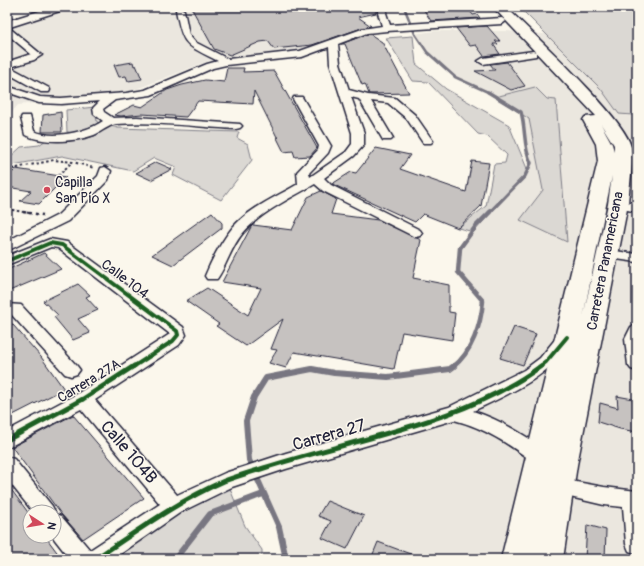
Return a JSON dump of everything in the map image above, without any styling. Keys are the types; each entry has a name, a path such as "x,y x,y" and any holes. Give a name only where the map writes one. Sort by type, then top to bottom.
{"highway":[{"name":"Carretera Panamericana","path":"488,7 500,14 599,110 614,130 622,145 627,206 607,254 563,465 547,559"},
{"name":"Carretera Panamericana","path":"500,14 533,54 588,115 604,144 607,161 517,559"}],"main road":[{"path":"7,25 62,7"}],"street":[{"path":"39,7 51,10"},
{"path":"384,7 382,13 387,28"},
{"path":"180,10 185,35 192,44 226,62"},
{"path":"7,89 39,100 61,101 147,93 210,66 226,62 288,56 333,43 365,31 423,26 500,14"},
{"path":"7,29 37,55 7,65"},
{"path":"212,276 221,256 238,230 258,212 316,178 350,154 358,145 358,133 335,63 333,43"},
{"path":"483,61 533,54"},
{"path":"7,69 45,90"},
{"path":"345,92 363,97 390,100 411,117 427,141"},
{"path":"112,97 98,108 98,114 111,121 137,120 236,126"},
{"path":"363,97 387,138"},
{"path":"298,99 325,146 324,151 303,172 304,184"},
{"path":"26,118 29,133 33,136 88,133 100,129 111,121"},
{"path":"7,247 63,218 104,177 105,171"},
{"path":"316,178 327,188 415,233"},
{"name":"Calle 104","path":"7,261 50,243 62,245 177,331 178,335"},
{"path":"607,254 637,258"},
{"path":"7,309 15,309 71,370"},
{"path":"637,331 633,339 637,365"},
{"name":"Carrera 27A","path":"7,440 83,399 173,342 178,335"},
{"name":"Carrera 27","path":"95,559 174,506 225,481 286,461 454,413 530,374 546,362 567,337"},
{"name":"Calle 104B","path":"83,399 174,506"},
{"name":"Carrera 27","path":"454,413 477,418 500,428 541,457"},
{"path":"7,465 39,504"},
{"path":"560,487 604,496 635,499 637,544"},
{"path":"62,533 83,559"}],"path":[{"path":"7,170 54,160 73,162 105,171"},
{"path":"58,176 73,162"},
{"path":"7,209 63,218"}],"shaded area":[{"path":"73,7 318,7 352,33 291,54 211,60 129,92 18,105 7,118 7,28"},
{"path":"519,7 637,7 637,113 633,115 619,114 601,89"},
{"path":"434,31 507,31 637,42 637,559 286,559 279,527 249,460 246,421 254,397 266,378 292,372 312,369 334,373 388,377 450,369 462,360 476,334 483,301 458,272 460,248 476,226 525,176 531,163 526,153 524,123 521,112 496,96 455,77 427,52 415,34"},
{"path":"413,36 416,64 446,89 509,125 528,171 474,232 458,228 486,206 494,164 505,163 507,155 487,136 478,134 428,82 413,81 386,38"},
{"path":"535,87 547,99 556,100 567,242 520,220 543,190 529,119 495,97"},
{"path":"95,107 97,122 118,128 239,132 237,138 248,144 252,160 221,200 173,175 176,167 154,158 133,171 62,156 7,166 7,160 21,147 39,145 46,140 88,138 97,135 67,132 66,110"},
{"path":"228,484 245,526 262,550 262,559 115,559 171,518"}],"building":[{"path":"212,7 376,7 376,13 358,17 371,26 312,45 274,49 268,41 260,42 230,55 214,49 192,9"},
{"path":"422,7 467,7 473,15 477,14 480,18 431,21"},
{"path":"487,26 500,41 495,41 498,44 493,44 500,54 484,56 476,45 470,46 456,28"},
{"path":"370,34 382,42 409,93 369,94 365,84 362,85 345,44 341,44"},
{"path":"133,62 134,66 136,65 142,79 128,81 126,76 119,77 114,65"},
{"path":"507,62 525,86 511,90 475,71 495,70 490,64"},
{"path":"227,68 244,68 243,72 274,71 317,148 310,156 295,157 293,151 284,152 277,138 279,137 277,137 254,91 253,104 198,101 186,117 142,114 121,116 114,115 134,105 142,107 167,90 182,85 205,80 224,82"},
{"path":"61,112 62,132 42,132 43,115"},
{"path":"376,148 410,155 400,169 466,192 472,161 489,163 481,206 458,228 423,214 415,222 332,184 351,172 356,173"},
{"path":"156,162 172,169 151,180 136,173"},
{"path":"16,169 66,177 39,204 20,201 31,191 7,187 7,171 13,172"},
{"path":"321,191 336,199 331,214 378,220 421,240 413,278 449,285 449,312 455,313 452,340 402,332 394,369 294,352 286,368 269,363 277,350 271,349 283,319 246,346 216,326 219,324 186,301 207,288 248,315 261,288 222,282 251,227 253,225 292,230 308,197"},
{"path":"212,212 222,223 222,228 173,265 152,255"},
{"path":"44,253 61,269 7,292 7,270"},
{"path":"78,284 90,295 86,297 98,310 78,319 90,333 73,340 54,317 58,315 43,301"},
{"path":"7,318 41,357 64,389 7,418"},
{"path":"514,327 536,334 523,365 500,358"},
{"path":"617,396 633,399 637,432 620,429 598,422 600,403 618,408"},
{"path":"73,415 144,498 83,539 62,515 62,504 54,504 12,447"},
{"path":"7,484 22,504 22,544 51,544 62,559 7,559"},
{"path":"327,501 364,516 347,549 322,538 331,521 318,516"},
{"path":"587,525 606,530 605,559 585,559"},
{"path":"378,542 421,558 371,559"}],"waterway":[{"path":"404,7 415,34 427,52 455,77 489,92"},
{"path":"489,92 521,112 528,157 531,163 525,176 489,213"},
{"path":"453,367 460,361 470,346 478,328 483,301 458,272 460,248 476,226 489,213"},
{"path":"286,559 279,527 249,460 246,421 254,397 266,378 312,369 334,373 388,377 450,369 454,366"},
{"path":"175,559 210,514 263,494"}],"cycle path":[{"path":"7,261 50,243 62,245 177,331 178,335 173,341 83,399 7,440"},
{"path":"95,559 174,506 225,481 286,461 454,413 530,374 546,362 567,337"}],"place":[{"name":"Capilla San Pío X","path":"47,190"}]}
